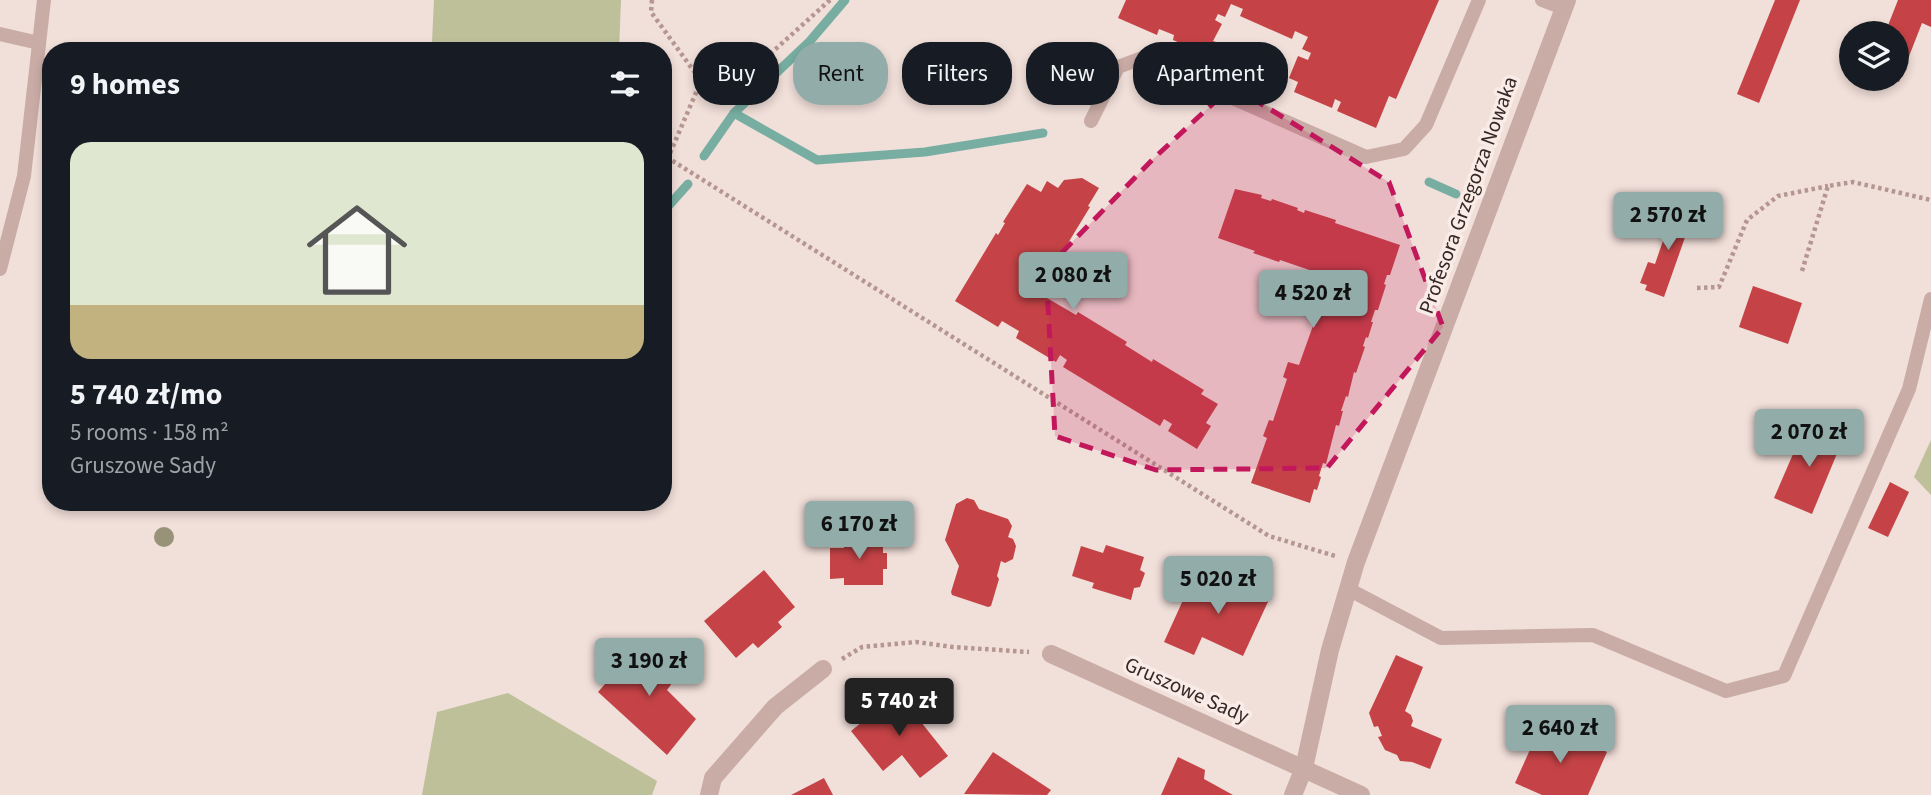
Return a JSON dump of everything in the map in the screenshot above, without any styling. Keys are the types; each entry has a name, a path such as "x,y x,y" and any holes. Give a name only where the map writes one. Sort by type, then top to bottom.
{"street":[{"name":"Profesora Grzegorza Nowaka","path":"1304,768 1330,650 1356,562 1565,4"},
{"name":"Gruszowe Sady","path":"1051,654 1361,795"},
{"path":"709,795 713,778 775,707 823,669"},
{"path":"1293,795 1304,768"}],"lane":[{"path":"0,269 24,176 44,0"},
{"path":"1091,121 1118,66 1142,58 1366,157 1404,149 1426,125 1479,0"},
{"path":"1542,0 1565,4"},
{"path":"0,34 38,43"},
{"path":"1348,589 1441,638 1593,635 1726,691 1784,676 1909,389 1931,299"}],"path":[{"path":"652,0 651,12 693,70"},
{"path":"779,46 830,0"},
{"path":"672,149 693,100"},
{"path":"672,161 1269,536 1356,562"},
{"path":"1697,288 1719,287 1747,220 1779,196 1853,182 1931,200"},
{"path":"1802,271 1828,186"},
{"path":"823,669 862,647 916,642 1051,654"}],"highlighted area":[{"path":"1232,86 1389,182 1443,327 1327,468 1156,470 1055,436 1046,269 1153,159"}],"green space":[{"path":"434,0 621,0 619,42 432,42"},
{"path":"1931,440 1931,495 1914,477"},
{"path":"508,693 657,781 652,795 422,795 437,712"}],"building":[{"path":"1126,0 1439,0 1396,99 1389,96 1376,128 1337,111 1341,102 1335,99 1332,108 1294,92 1298,82 1289,78 1298,56 1308,60 1311,53 1302,49 1308,37 1295,31 1292,39 1240,16 1243,9 1231,4 1225,17 1218,14 1215,20 1222,24 1213,41 1216,42 1178,42 1173,40 1174,35 1159,29 1157,35 1118,18"},
{"path":"1775,0 1800,0 1759,103 1737,94"},
{"path":"1898,0 1931,0 1931,27 1922,23 1909,56 1909,21 1890,21"},
{"path":"1082,178 1099,188 1051,271 1048,270 1035,291 1076,315 1078,312 1127,342 1125,345 1152,362 1153,359 1204,390 1201,394 1218,404 1206,423 1211,426 1197,449 1168,431 1172,424 1164,419 1160,426 1063,367 1067,360 1060,355 1056,362 1016,338 1019,331 1002,321 998,327 955,301 1027,184 1041,192 1047,181 1058,188 1064,180"},
{"path":"1235,189 1262,195 1261,198 1298,208 1297,210 1304,213 1305,210 1336,220 1335,223 1400,245 1390,275 1387,275 1378,310 1375,310 1368,338 1366,337 1363,346 1365,347 1341,411 1339,426 1336,425 1326,464 1323,463 1317,490 1314,489 1310,503 1251,483 1267,438 1263,436 1269,420 1273,421 1287,379 1283,377 1288,362 1299,365 1315,320 1308,317 1318,287 1325,290 1330,277 1253,253 1255,251 1218,238"},
{"path":"1676,203 1695,209 1664,297 1645,290 1647,285 1640,283 1648,262 1655,264"},
{"path":"1753,286 1802,303 1788,344 1739,327"},
{"path":"1806,424 1843,439 1812,514 1774,498"},
{"path":"1890,482 1909,492 1888,537 1868,528"},
{"path":"967,498 974,500 979,509 1008,519 1012,526 1008,537 1013,539 1016,546 1013,559 1005,563 1001,561 997,576 999,579 991,606 988,607 952,595 951,592 959,566 945,540 956,504"},
{"path":"843,535 883,535 883,553 887,553 887,569 883,569 883,585 844,585 844,578 830,579 830,548 844,548"},
{"path":"1106,545 1144,557 1140,570 1145,573 1140,587 1134,588 1131,600 1092,588 1094,583 1072,576 1081,546 1103,553"},
{"path":"764,570 795,607 778,622 782,627 758,648 753,643 736,658 704,621"},
{"path":"1194,576 1235,594 1242,579 1272,593 1243,656 1202,637 1194,655 1164,642"},
{"path":"642,642 678,675 667,690 696,719 667,755 598,692"},
{"path":"1396,655 1423,667 1405,711 1411,715 1411,726 1442,739 1430,769 1412,762 1400,761 1397,755 1385,750 1378,737 1382,736 1378,726 1374,727 1369,713"},
{"path":"898,693 948,756 920,778 902,755 883,771 851,731"},
{"path":"1542,723 1607,752 1588,795 1542,795 1515,783"},
{"path":"993,752 1051,790 1047,795 964,794"},
{"path":"1178,757 1205,770 1204,779 1233,795 1161,795"},
{"path":"824,778 833,795 791,795"}],"waterway":[{"path":"704,156 734,113 810,41 845,0"},
{"path":"734,113 817,160 925,152 1043,133"},
{"path":"1429,182 1456,194"},
{"path":"672,202 688,184"}]}
